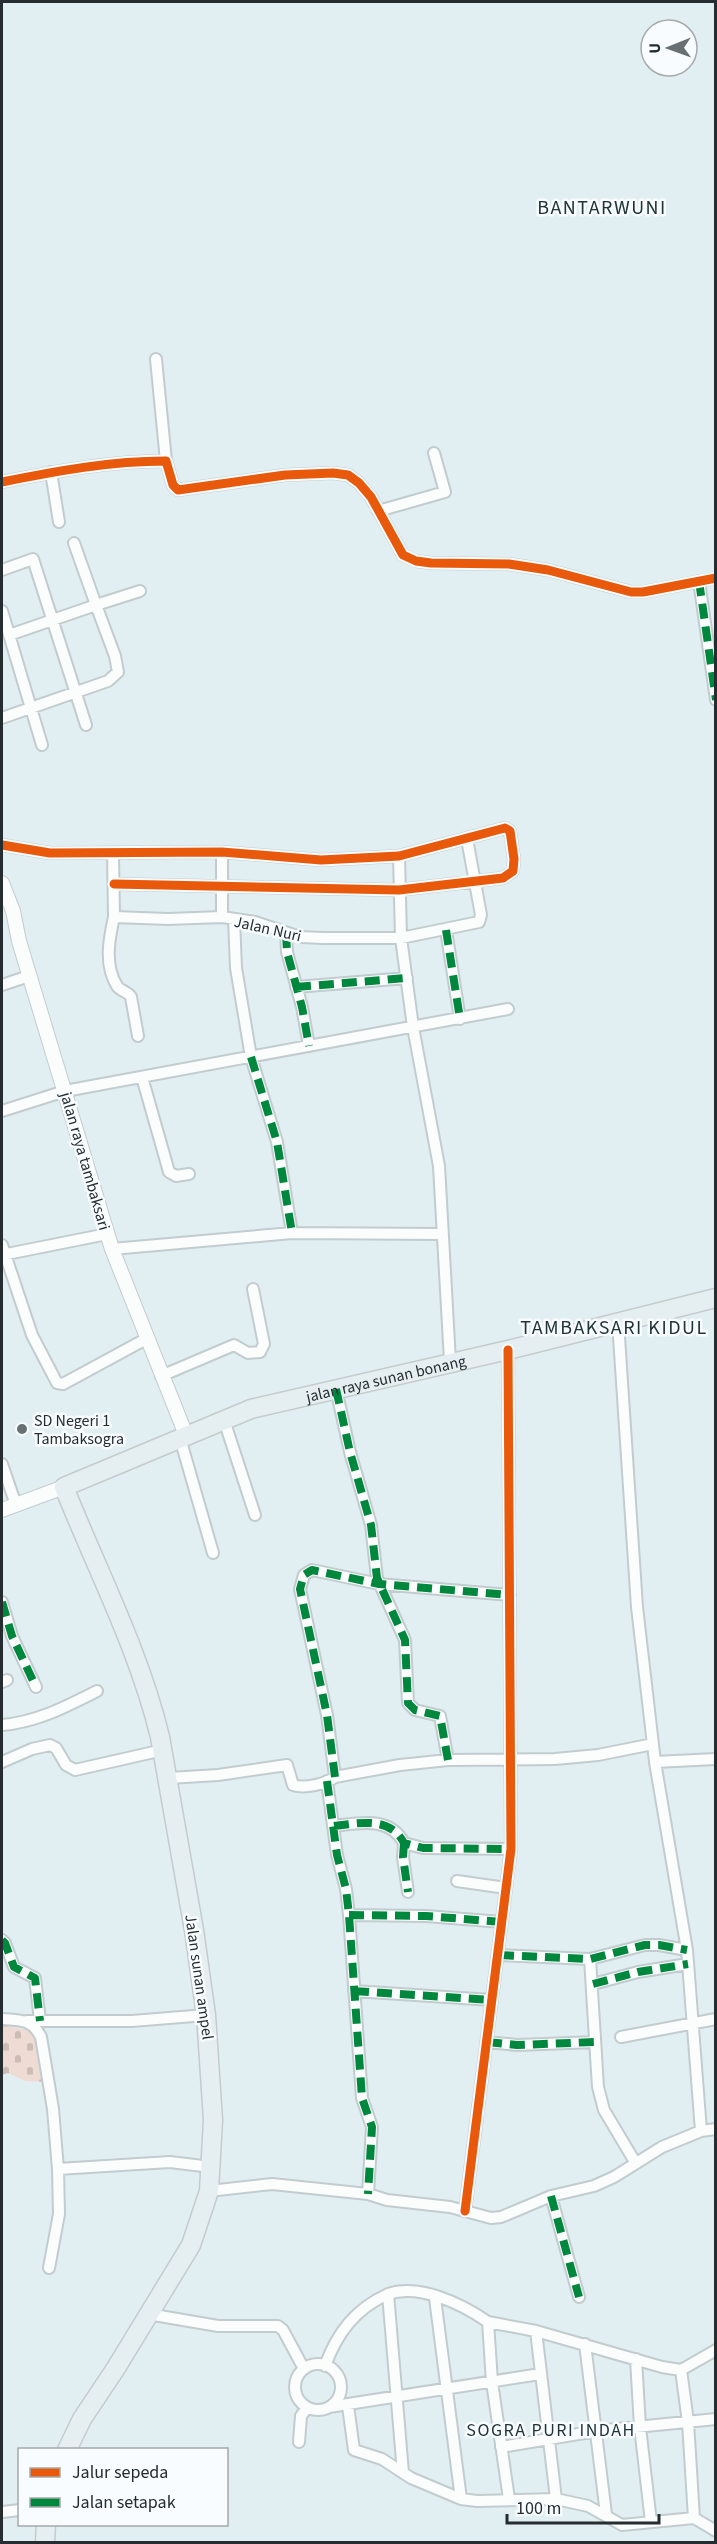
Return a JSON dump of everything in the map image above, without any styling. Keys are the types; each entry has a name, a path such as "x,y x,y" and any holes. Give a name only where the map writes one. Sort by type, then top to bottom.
{"main road":[{"name":"jalan raya sunan bonang","path":"64,1487 250,1409 508,1350 716,1298"},
{"name":"Jalan sunan ampel","path":"64,1487 131,1648 152,1706 163,1750 206,2015 213,2120 209,2191 192,2242 116,2368 82,2419 68,2448"},
{"path":"45,2542 46,2526"}],"street":[{"path":"156,358 166,461 173,485 177,490 285,475 333,472 348,476 366,490 404,555 416,561 509,564 556,572 632,592 643,592 716,578"},
{"path":"378,511 445,492 434,453"},
{"path":"2,482 120,462 166,461"},
{"path":"51,472 59,522"},
{"path":"2,718 108,681 118,672 115,656 74,543"},
{"path":"2,570 33,559 86,725"},
{"path":"699,582 716,700"},
{"path":"9,635 140,591"},
{"path":"2,611 42,745"},
{"path":"2,844 50,853 222,852 321,860 399,856 505,828 510,831 514,859 511,875 476,883 399,890 114,884"},
{"path":"467,839 476,883"},
{"path":"222,852 221,887 251,1057 277,1142 292,1233"},
{"path":"113,854 114,917 108,948 110,965 117,986 131,997 138,1036"},
{"path":"399,856 401,938 412,1027 438,1161 450,1362"},
{"name":"Jalan Nuri","path":"114,917 228,918 255,922 300,937 401,938 479,922 481,915 476,883"},
{"name":"jalan raya tambaksari","path":"2,890 13,911 29,976 107,1234 183,1436"},
{"path":"446,930 460,1018"},
{"path":"286,933 287,952 302,1007 309,1046"},
{"path":"2,985 29,976"},
{"path":"296,987 406,978"},
{"path":"2,1111 65,1090 507,1009"},
{"path":"142,1077 169,1172 176,1176 189,1174"},
{"path":"112,1249 292,1233 441,1234"},
{"path":"107,1234 3,1252 32,1335 57,1383 63,1384 146,1339"},
{"path":"161,1376 234,1345 248,1353 260,1352 264,1344 253,1289"},
{"path":"618,1322 637,1607 655,1762 687,1950 701,2131"},
{"path":"465,2211 511,1849 508,1350"},
{"path":"336,1389 352,1462 371,1525 379,1584 396,1616 405,1640 408,1703 415,1710 440,1716 448,1760"},
{"path":"224,1420 255,1515"},
{"path":"183,1436 213,1553"},
{"path":"2,1464 15,1505"},
{"path":"2,1510 64,1487"},
{"path":"368,2194 372,2127 362,2098 349,1915 346,1889 337,1855 327,1715 300,1584 304,1575 312,1570 379,1584 510,1595"},
{"path":"2,1602 12,1636 36,1687"},
{"path":"2,1725 49,1715 97,1691"},
{"path":"169,1778 218,1775 287,1765 296,1787 400,1765 448,1760 512,1760 598,1755 653,1744"},
{"path":"2,1762 32,1749 50,1745 56,1748 66,1765 75,1770 163,1750"},
{"path":"655,1762 716,1759"},
{"path":"334,1826 367,1822 388,1826 395,1830 404,1843 403,1857 408,1892"},
{"path":"404,1843 423,1848 511,1849"},
{"path":"457,1881 506,1888"},
{"path":"349,1915 426,1916 502,1922"},
{"path":"2,1940 14,1967 35,1978 40,2021"},
{"path":"499,1954 590,1959 645,1945 687,1950"},
{"path":"590,1959 597,2079 601,2101 635,2162"},
{"path":"593,1984 638,1972 687,1964"},
{"path":"354,1991 492,2000"},
{"path":"2,2019 132,2021 206,2015"},
{"path":"621,2037 716,2019"},
{"path":"27,2021 36,2028 41,2037 53,2109 59,2214 49,2268"},
{"path":"487,2042 517,2045 595,2042"},
{"path":"209,2191 272,2184 368,2194 387,2200 450,2207 491,2218 501,2217 551,2196 594,2186 614,2177 662,2147 701,2131 716,2129"},
{"path":"58,2169 170,2162 211,2167"},
{"path":"551,2196 579,2297"},
{"path":"325,2366 341,2331 354,2316 375,2300 400,2291 420,2292 435,2298 446,2299 470,2310 488,2322 536,2331 681,2370 716,2349"},
{"path":"388,2294 403,2473"},
{"path":"435,2298 461,2499"},
{"path":"146,2318 218,2326 278,2326 283,2330 304,2369"},
{"path":"488,2322 492,2382 509,2499"},
{"path":"536,2331 556,2499"},
{"path":"585,2344 606,2514"},
{"path":"636,2359 640,2427 651,2522"},
{"path":"329,2407 339,2396 340,2381 332,2369 325,2366 310,2366 304,2369 298,2375 295,2390 297,2397 308,2408 315,2410 540,2374"},
{"path":"681,2370 688,2422 694,2517"},
{"path":"348,2406 354,2450 382,2458 403,2473 461,2499 477,2501 556,2499 588,2506 622,2525 694,2517 716,2531"},
{"path":"299,2442 301,2416 308,2408"},
{"path":"501,2447 596,2431 716,2419"},
{"path":"2,2512 18,2510"}],"green space":[{"path":"2,2025 32,2031 37,2038 44,2082 25,2081 8,2073 2,2075"}],"marked path":[{"path":"699,581 716,700"},
{"path":"446,930 460,1019"},
{"path":"286,933 287,952 302,1007 309,1046"},
{"path":"296,987 407,978"},
{"path":"251,1057 277,1142 292,1233"},
{"path":"336,1389 350,1452 371,1525 377,1578 405,1640 408,1703 415,1710 440,1716 448,1760"},
{"path":"335,1777 327,1715 300,1589 304,1575 312,1570 379,1584 510,1595"},
{"path":"2,1602 12,1636 36,1687"},
{"path":"327,1781 337,1855 346,1889 349,1915 362,2098 372,2127 368,2194"},
{"path":"334,1826 364,1823 383,1825 398,1834 404,1843 423,1848 511,1849"},
{"path":"404,1843 403,1857 408,1892"},
{"path":"349,1915 426,1916 502,1922"},
{"path":"2,1940 14,1967 35,1978 40,2021"},
{"path":"499,1955 590,1959 645,1945 687,1950"},
{"path":"593,1984 638,1972 688,1964"},
{"path":"354,1991 492,2000"},
{"path":"487,2042 517,2045 595,2042"},
{"path":"551,2196 579,2297"}],"cycle path":[{"path":"2,482 63,471 145,461 166,461 173,485 178,490 285,475 333,473 348,475 359,483 371,497 403,555 416,561 509,564 548,570 631,592 643,592 716,578"},
{"path":"2,845 50,853 222,852 321,860 399,856 505,828 510,831 514,859 513,871 503,878 399,890 114,884"},
{"path":"465,2211 511,1849 508,1350"}],"place":[{"name":"SD Negeri 1 Tambaksogra","path":"22,1429"}],"district":[{"name":"BANTARWUNI","path":"602,207"},
{"name":"TAMBAKSARI KIDUL","path":"614,1327"},
{"name":"SOGRA PURI INDAH","path":"551,2430"}]}
